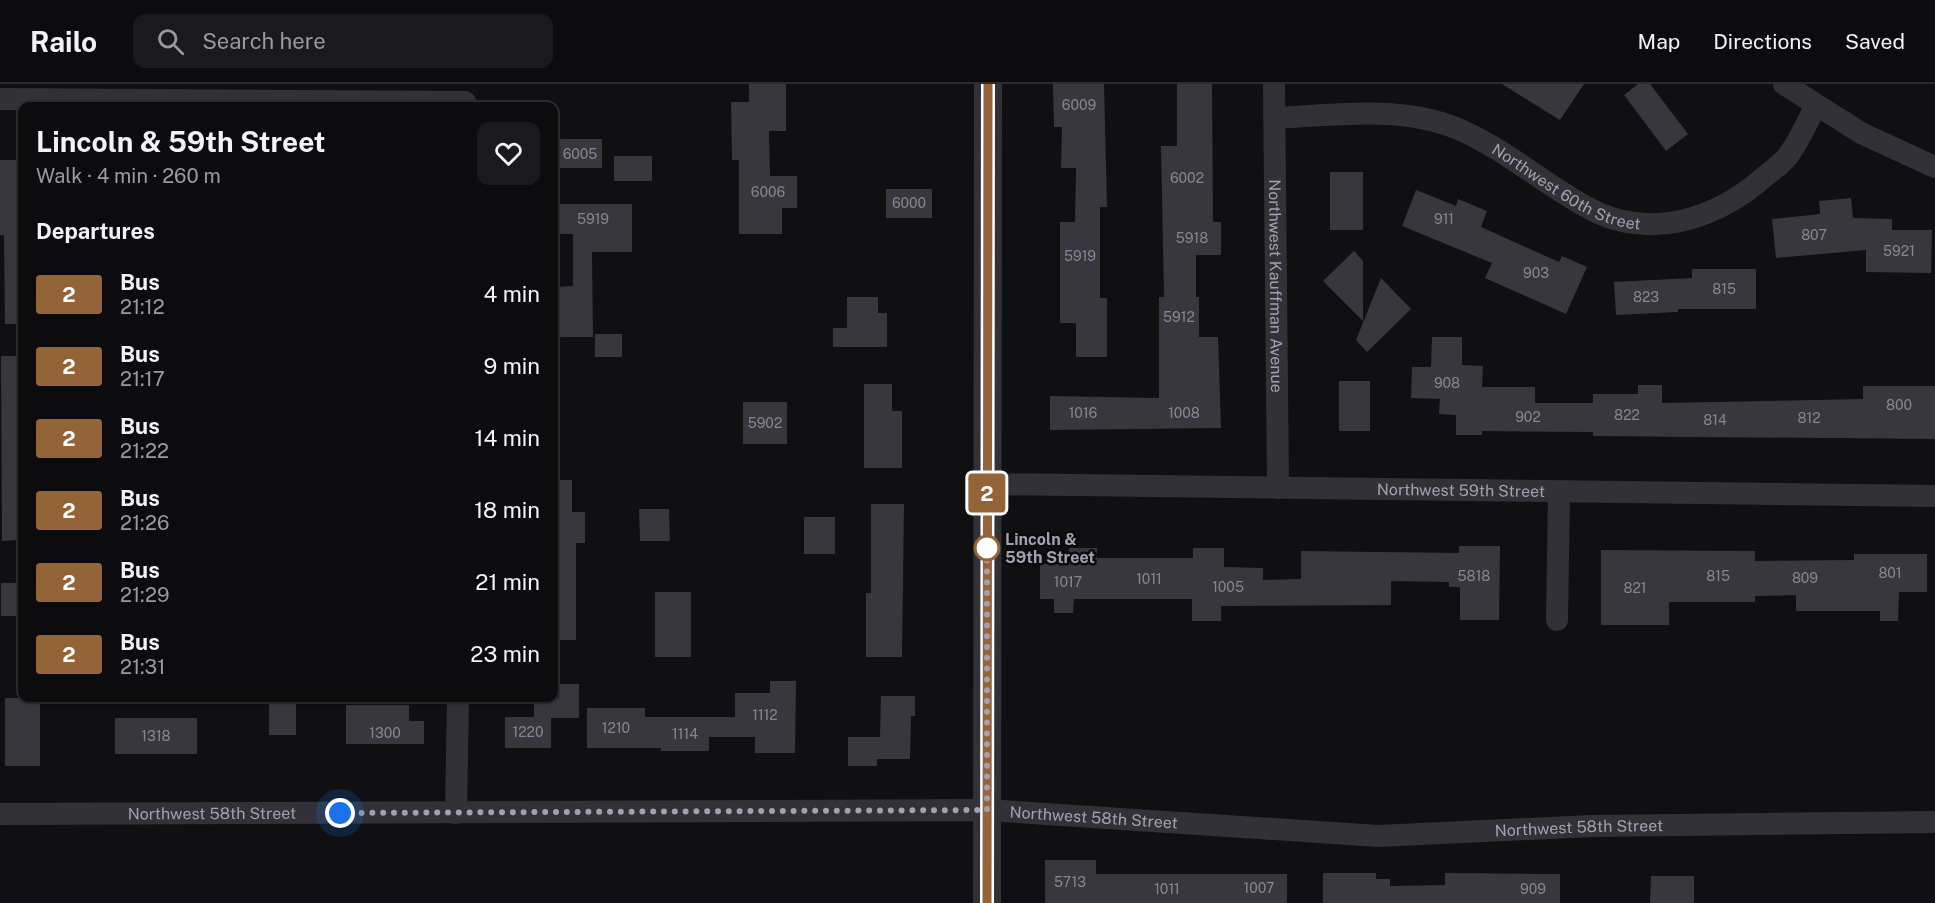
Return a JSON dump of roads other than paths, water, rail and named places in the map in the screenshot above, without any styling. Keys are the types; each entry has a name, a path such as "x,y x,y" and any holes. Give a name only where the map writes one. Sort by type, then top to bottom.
{"street":[{"path":"987,903 988,84"},
{"name":"Northwest Kauffman Avenue","path":"1274,84 1278,488"},
{"path":"1784,84 1861,133 1935,167"},
{"path":"0,99 465,98"},
{"name":"Northwest 60th Street","path":"1274,118 1370,114 1413,116 1467,132 1596,212 1627,223 1658,226 1705,216 1746,193 1789,155 1816,105"},
{"name":"Northwest 59th Street","path":"987,484 1935,496"},
{"path":"1557,620 1559,492"},
{"path":"456,813 458,702"},
{"name":"Northwest 58th Street","path":"0,814 987,810 1378,836 1592,826 1935,822"}],"place":[{"name":"Lincoln & 59th Street","path":"987,548"}]}
